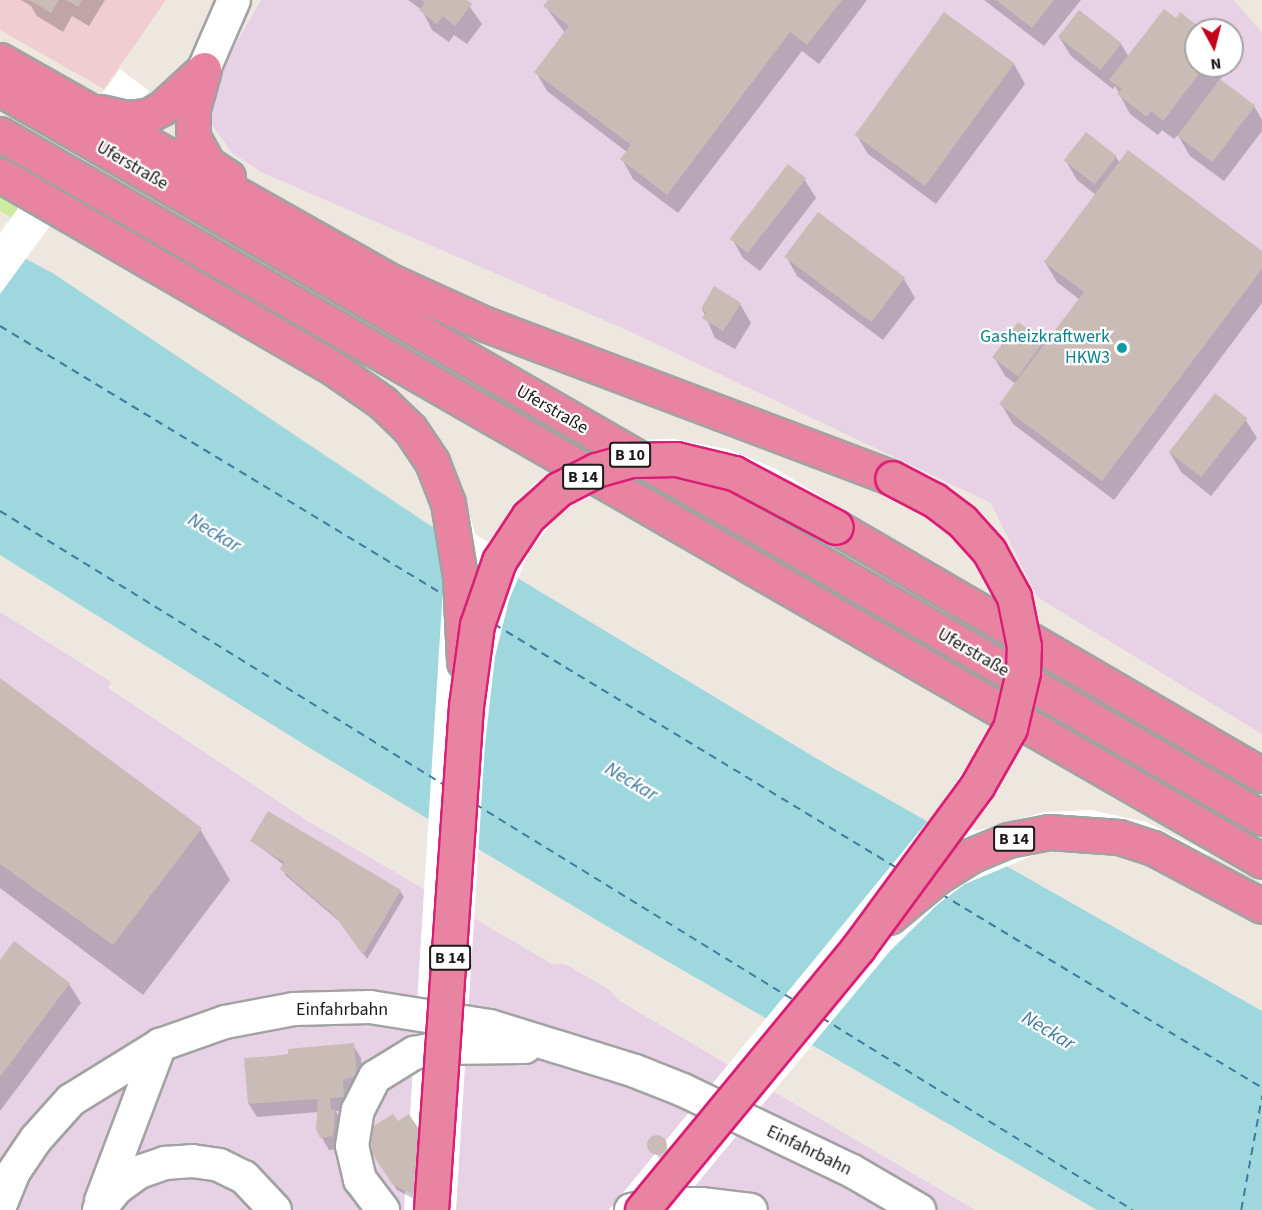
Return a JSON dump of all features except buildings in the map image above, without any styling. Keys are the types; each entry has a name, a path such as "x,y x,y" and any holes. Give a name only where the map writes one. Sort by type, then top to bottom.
{"highway":[{"path":"0,60 270,215 393,282 485,324 892,478 948,509 989,551 1014,597 1024,646 1023,672 1010,728 993,760 858,948"},
{"path":"87,109 127,118 147,116 162,108 204,69"},
{"path":"204,69 191,125 199,151 208,164 237,183 270,215"},
{"name":"Uferstraße","path":"0,89 1262,818"},
{"name":"Uferstraße","path":"0,134 1262,861"},
{"name":"B 14","path":"0,176 301,350 382,402 410,429 432,462 448,502 456,541 466,706"},
{"name":"B 14","path":"430,1210 466,706 477,625 499,561 515,534 559,489 596,470 632,460 697,462 773,491 1262,775"},
{"name":"B 14","path":"642,1210 858,948 937,876 970,856 1008,840 1049,832 1119,837 1200,871 1262,906"}],"street":[{"path":"204,69 234,0"},
{"name":"Einfahrbahn","path":"0,1206 13,1173 36,1139 71,1100 160,1046 225,1022 294,1009 370,1007 490,1026 561,1047 683,1090 852,1172 920,1210"},
{"path":"98,1210 160,1046"},
{"name":"Einfahrbahn","path":"384,1210 360,1180 352,1146 358,1110 375,1077 414,1053 440,1048 561,1047"},
{"path":"98,1210 117,1188 139,1172 165,1163 192,1161 219,1165 244,1177 275,1210"},
{"path":"631,1210 661,1204 701,1204 751,1210"}],"shaded area":[{"path":"0,0 166,0 104,89 0,30"},
{"path":"261,0 1234,0 1262,33 1262,734 1037,597 991,503 629,331 263,173 232,153 211,123 219,74"},
{"path":"0,612 111,682 108,688 306,820 552,964 565,964 610,990 618,1000 975,1210 0,1210"}],"green space":[{"path":"0,189 23,202 11,218 0,211"}],"water":[{"name":"Neckar","path":"0,245 54,274 428,524 819,760 1262,1011 1262,1210 1097,1210 610,928 313,750 0,555"}],"pier":[{"path":"120,69 149,91 0,294 0,233"},
{"path":"309,333 389,387 429,428 462,487 475,534 488,542 534,484 587,453 631,440 674,439 728,449 778,470 845,511 827,542 754,502 718,489 690,481 643,479 594,490 558,515 529,552 509,600 495,657 485,744 456,1210 404,1210 444,572 432,502 423,477 404,446 374,414 296,362"},
{"path":"898,462 931,476 987,519 1012,552 1038,618 1041,678 1028,732 968,826 976,831 1044,812 1091,810 1146,822 1209,853 1193,886 1131,858 1088,851 1041,852 965,884 938,904 890,951 675,1210 609,1210 936,811 984,741 1004,680 1003,638 996,605 979,568 954,535 926,511 887,490"}],"ferry route":[{"path":"0,326 446,596"},
{"path":"0,511 446,786"},
{"path":"494,624 898,869"},
{"path":"475,804 793,1000"},
{"path":"941,894 1262,1088"},
{"path":"822,1018 1133,1210"},
{"path":"1241,1210 1262,1096"}],"place":[{"name":"Gasheizkraftwerk HKW3","path":"1122,348"}]}
